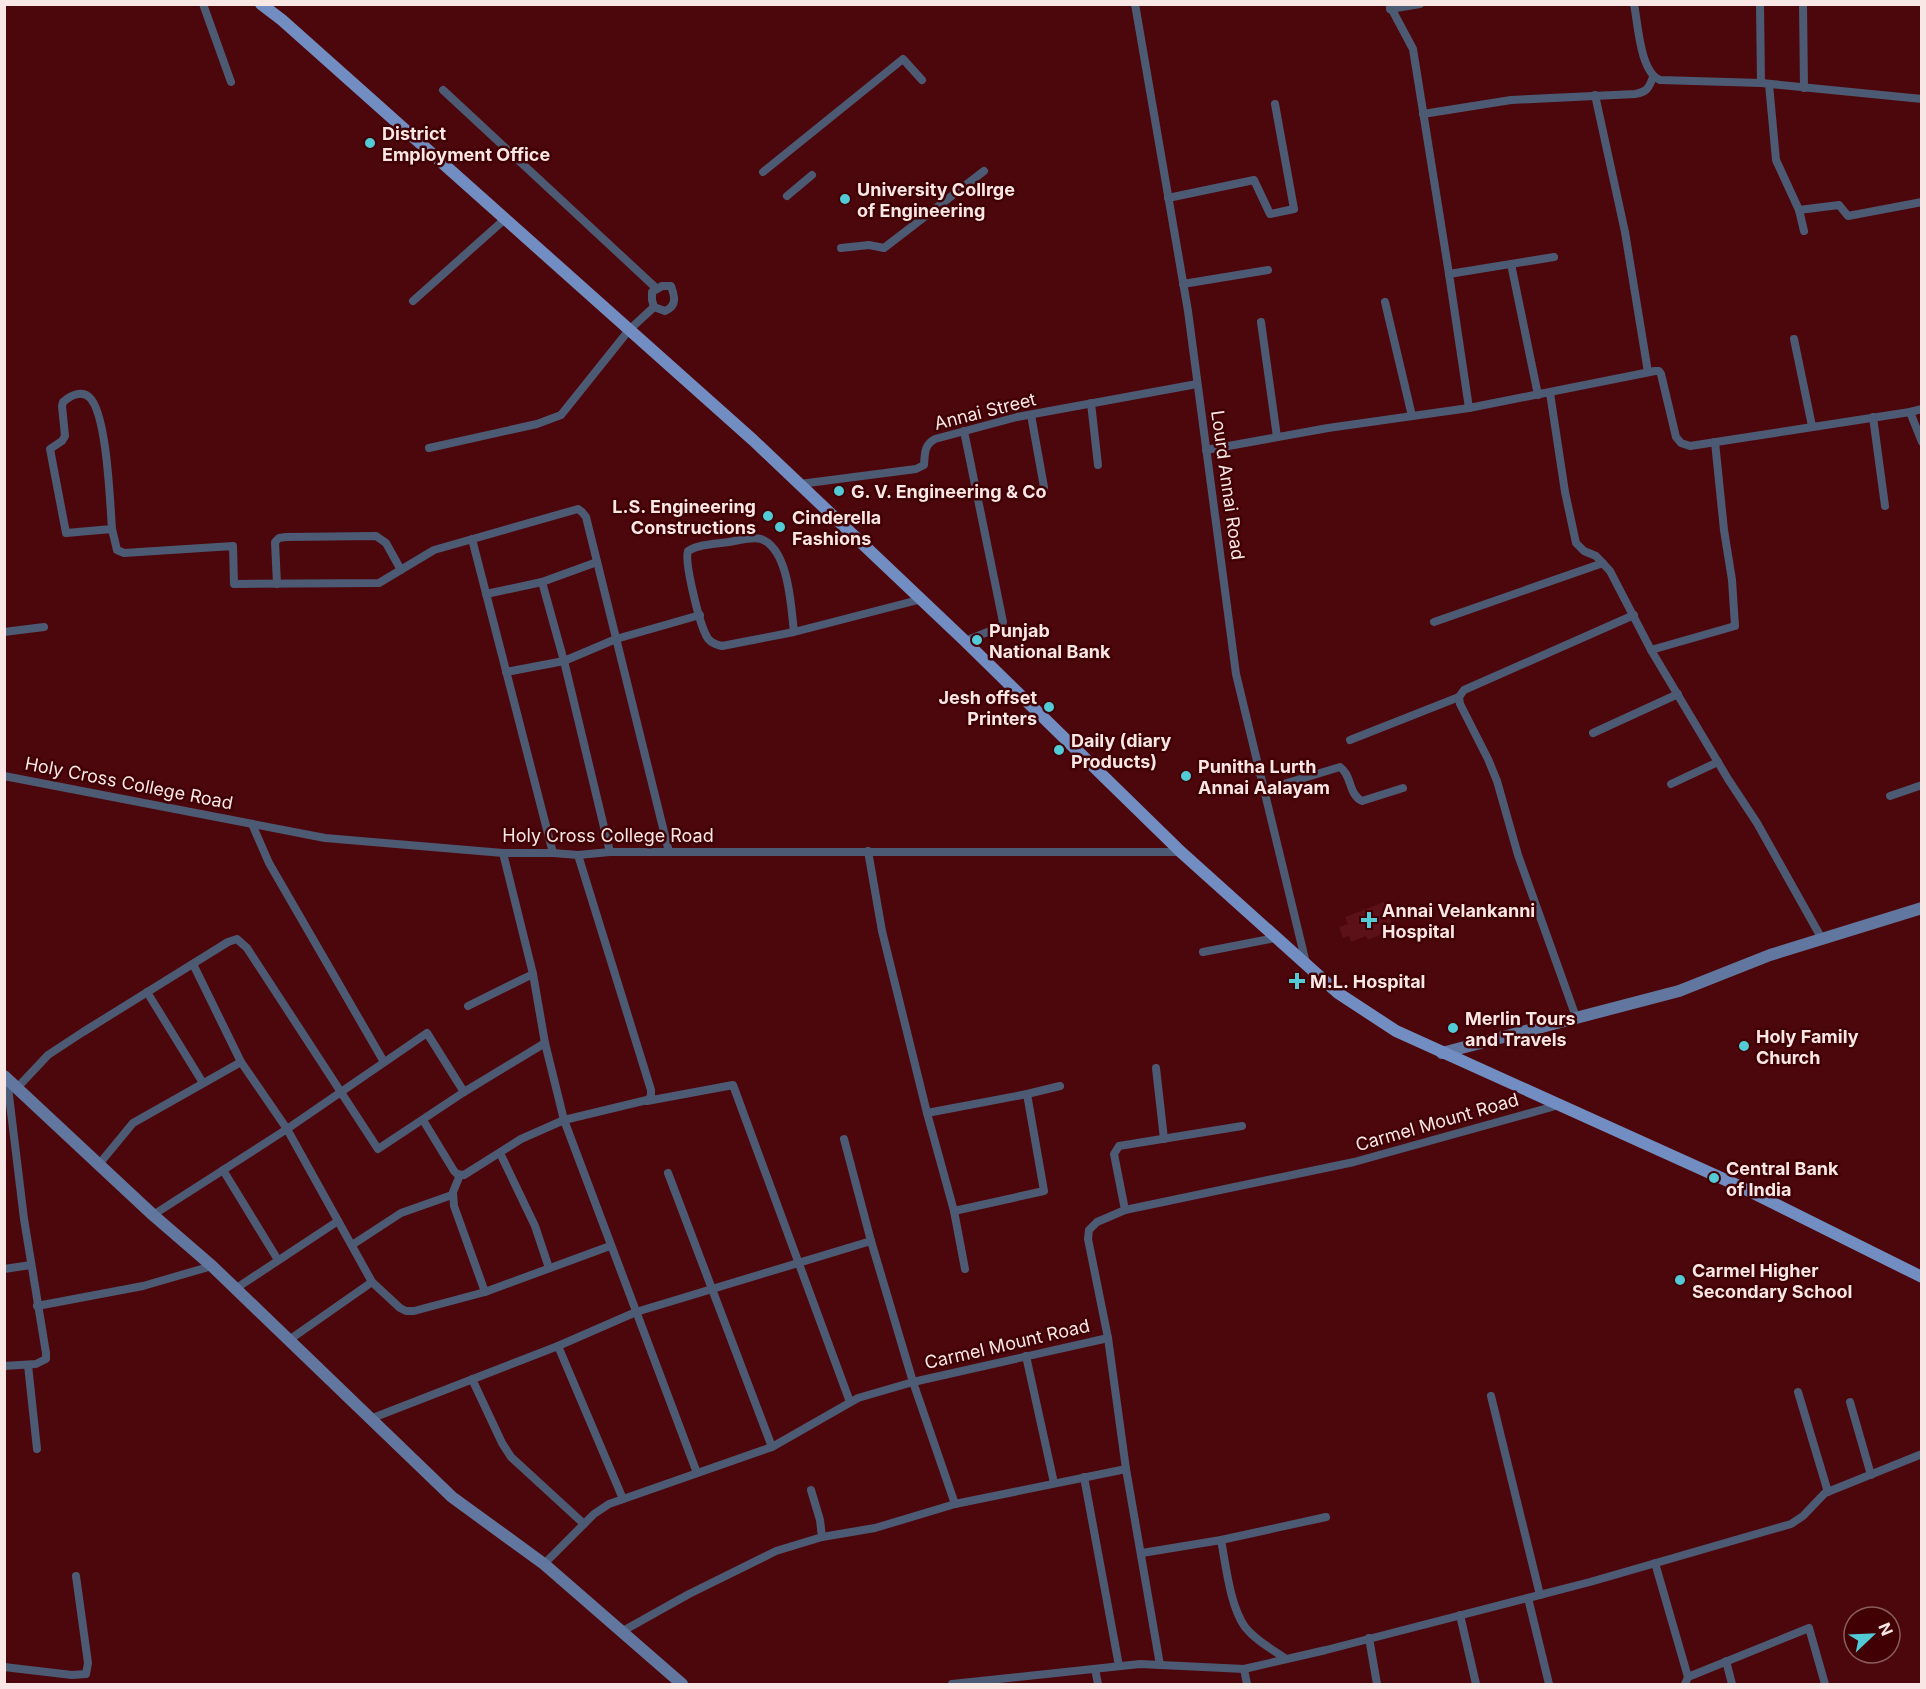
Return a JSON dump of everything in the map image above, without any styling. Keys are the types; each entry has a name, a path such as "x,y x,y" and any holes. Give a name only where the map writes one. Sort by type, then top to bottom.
{"main road":[{"path":"261,4 282,20 800,484 966,641 1181,852 1338,993 1396,1031 1739,1186 1922,1277"}],"street":[{"path":"203,4 231,82"},
{"name":"Lourd Annai Road","path":"1135,4 1183,284 1236,674 1306,965"},
{"path":"1420,4 1390,7 1413,49 1469,408"},
{"path":"1634,4 1645,63 1653,77 1659,80 1765,84 1922,99"},
{"path":"1760,4 1765,84 1776,160 1799,210 1804,231"},
{"path":"1803,4 1804,88"},
{"path":"763,172 903,59 922,80"},
{"path":"1423,114 1511,100 1643,92 1649,88 1653,77"},
{"path":"443,90 656,288"},
{"path":"1595,95 1626,232 1648,372"},
{"path":"1168,198 1254,180 1270,214 1294,209 1275,104"},
{"path":"841,248 869,245 884,248 984,171"},
{"path":"787,196 812,174"},
{"path":"1799,210 1839,205 1848,216 1922,202"},
{"path":"413,301 505,219"},
{"path":"1449,274 1554,257"},
{"path":"1511,264 1538,395"},
{"path":"1183,284 1268,270"},
{"path":"671,286 674,304 671,308 665,311 654,307 651,295 656,288 671,286"},
{"path":"1385,302 1412,416"},
{"path":"429,448 537,424 561,415 629,330 654,307"},
{"path":"1261,322 1277,437"},
{"path":"1794,339 1812,426"},
{"path":"1206,450 1469,408 1659,371 1662,374 1676,437 1681,443 1690,446 1922,409"},
{"name":"Annai Street","path":"800,484 916,469 924,465 929,442 964,431 1030,415 1197,384"},
{"path":"1550,393 1572,534 1576,543 1584,551 1596,556 1610,571 1651,650 1757,823 1822,939"},
{"path":"112,529 66,533 50,449 64,439 63,402 78,394 90,398 98,414 108,470 112,529 117,550 124,553 233,546 234,584 379,583 435,550 578,509 586,517 669,852"},
{"path":"1091,404 1098,465"},
{"path":"1910,412 1922,442"},
{"path":"1030,415 1044,487"},
{"path":"1874,417 1885,506"},
{"path":"964,431 1003,619 1003,624 999,627 966,641"},
{"path":"1651,650 1735,626 1732,580 1724,530 1715,442"},
{"path":"277,584 275,542 279,538 286,537 376,536 386,543 401,570"},
{"path":"794,632 785,570 779,556 760,538 696,547 688,551 687,566 705,633 713,644 722,646 794,632 922,599"},
{"path":"472,539 553,853"},
{"path":"486,594 542,582 597,562"},
{"path":"1434,622 1603,563"},
{"path":"542,582 564,661 610,852"},
{"path":"506,672 564,661 616,639 700,615"},
{"path":"1576,1017 1518,855 1497,781 1460,704 1460,698 1464,690 1634,615"},
{"path":"4,632 44,627"},
{"path":"1593,733 1678,694"},
{"path":"1350,740 1460,698"},
{"path":"1671,784 1718,762"},
{"path":"1264,790 1340,767 1344,770 1354,795 1362,801 1403,788"},
{"name":"Holy Cross College Road","path":"4,776 325,838 503,853 578,855 610,852 1181,852"},
{"path":"1890,796 1922,785"},
{"path":"252,824 269,863 384,1062"},
{"path":"868,851 882,931 927,1113 954,1210 964,1269"},
{"path":"503,853 564,1120 697,1473"},
{"path":"578,855 651,1090 651,1097 641,1102"},
{"path":"1442,1053 1679,991 1770,956 1922,908"},
{"path":"1203,952 1275,938"},
{"path":"16,1089 48,1055 234,940 244,943 378,1149 464,1092 545,1043"},
{"path":"193,964 241,1062 287,1129 372,1282 400,1308 414,1311 485,1292 610,1246"},
{"path":"468,1006 532,974"},
{"path":"147,992 203,1083"},
{"path":"153,1215 287,1129 427,1033 464,1092"},
{"path":"100,1163 133,1123 241,1062"},
{"path":"1156,1068 1164,1138"},
{"path":"6,1077 16,1089 100,1163 153,1215 212,1266 452,1497 544,1564 682,1684"},
{"path":"4,1366 28,1365 46,1359 6,1077"},
{"path":"423,1120 454,1171 460,1175 467,1174 521,1139 564,1120 641,1102 733,1085 849,1402"},
{"path":"927,1113 1060,1086"},
{"path":"954,1210 1044,1191 1027,1094"},
{"name":"Carmel Mount Road","path":"544,1564 594,1514 609,1504 772,1447 858,1398 913,1382 1108,1338 1088,1233 1091,1226 1097,1222 1125,1210 1354,1162 1559,1105"},
{"path":"1125,1210 1115,1151 1122,1144 1242,1126"},
{"path":"844,1139 871,1241 913,1382 955,1504"},
{"path":"500,1153 534,1226 549,1268"},
{"path":"223,1170 278,1260"},
{"path":"668,1173 772,1447"},
{"path":"460,1175 452,1195 454,1206 485,1292"},
{"path":"352,1245 401,1213 452,1195"},
{"path":"235,1288 338,1221"},
{"path":"370,1419 558,1346 636,1312 871,1241"},
{"path":"4,1269 31,1266"},
{"path":"37,1306 143,1286 212,1266"},
{"path":"289,1341 372,1282"},
{"path":"1108,1338 1126,1469 1160,1665"},
{"path":"558,1346 623,1499"},
{"path":"1026,1356 1054,1483"},
{"path":"28,1365 37,1449"},
{"path":"472,1379 511,1457 584,1524"},
{"path":"1798,1392 1828,1492"},
{"path":"1491,1396 1540,1595"},
{"path":"1850,1402 1871,1474"},
{"path":"952,1684 1140,1664 1244,1668 1286,1659 1540,1595 1791,1524 1828,1492 1922,1454"},
{"path":"621,1632 689,1593 776,1551 822,1537 875,1528 955,1504 1126,1469"},
{"path":"1084,1477 1119,1666"},
{"path":"811,1490 820,1520 822,1537"},
{"path":"1142,1553 1221,1540 1326,1517"},
{"path":"1221,1540 1236,1611 1245,1627 1253,1635 1286,1659"},
{"path":"1655,1563 1686,1681 1726,1661 1809,1628 1825,1684"},
{"path":"4,1667 72,1675 86,1674 88,1663 76,1576"},
{"path":"1528,1598 1549,1684"},
{"path":"1460,1616 1476,1684"},
{"path":"1369,1638 1377,1684"},
{"path":"1726,1661 1732,1684"},
{"path":"1244,1668 1247,1684"},
{"path":"1095,1669 1098,1684"}],"shaded area":[{"name":"Annai Velankanni Hospital","path":"1384,902 1394,929 1368,940 1366,936 1351,942 1349,936 1343,938 1339,927 1348,924 1345,917"}],"place":[{"name":"District Employment Office","path":"370,143"},
{"name":"University Collrge of Engineering","path":"845,199"},
{"name":"G. V. Engineering & Co","path":"839,491"},
{"name":"L.S. Engineering Constructions","path":"768,516"},
{"name":"Cinderella Fashions","path":"780,527"},
{"name":"Punjab National Bank","path":"977,640"},
{"name":"Jesh offset Printers","path":"1049,707"},
{"name":"Daily (diary Products)","path":"1059,750"},
{"name":"Punitha Lurth Annai Aalayam","path":"1186,776"},
{"name":"Annai Velankanni Hospital","path":"1369,920"},
{"name":"M.L. Hospital","path":"1297,981"},
{"name":"Merlin Tours and Travels","path":"1453,1028"},
{"name":"Holy Family Church","path":"1744,1046"},
{"name":"Central Bank of India","path":"1714,1178"},
{"name":"Carmel Higher Secondary School","path":"1680,1280"}]}
